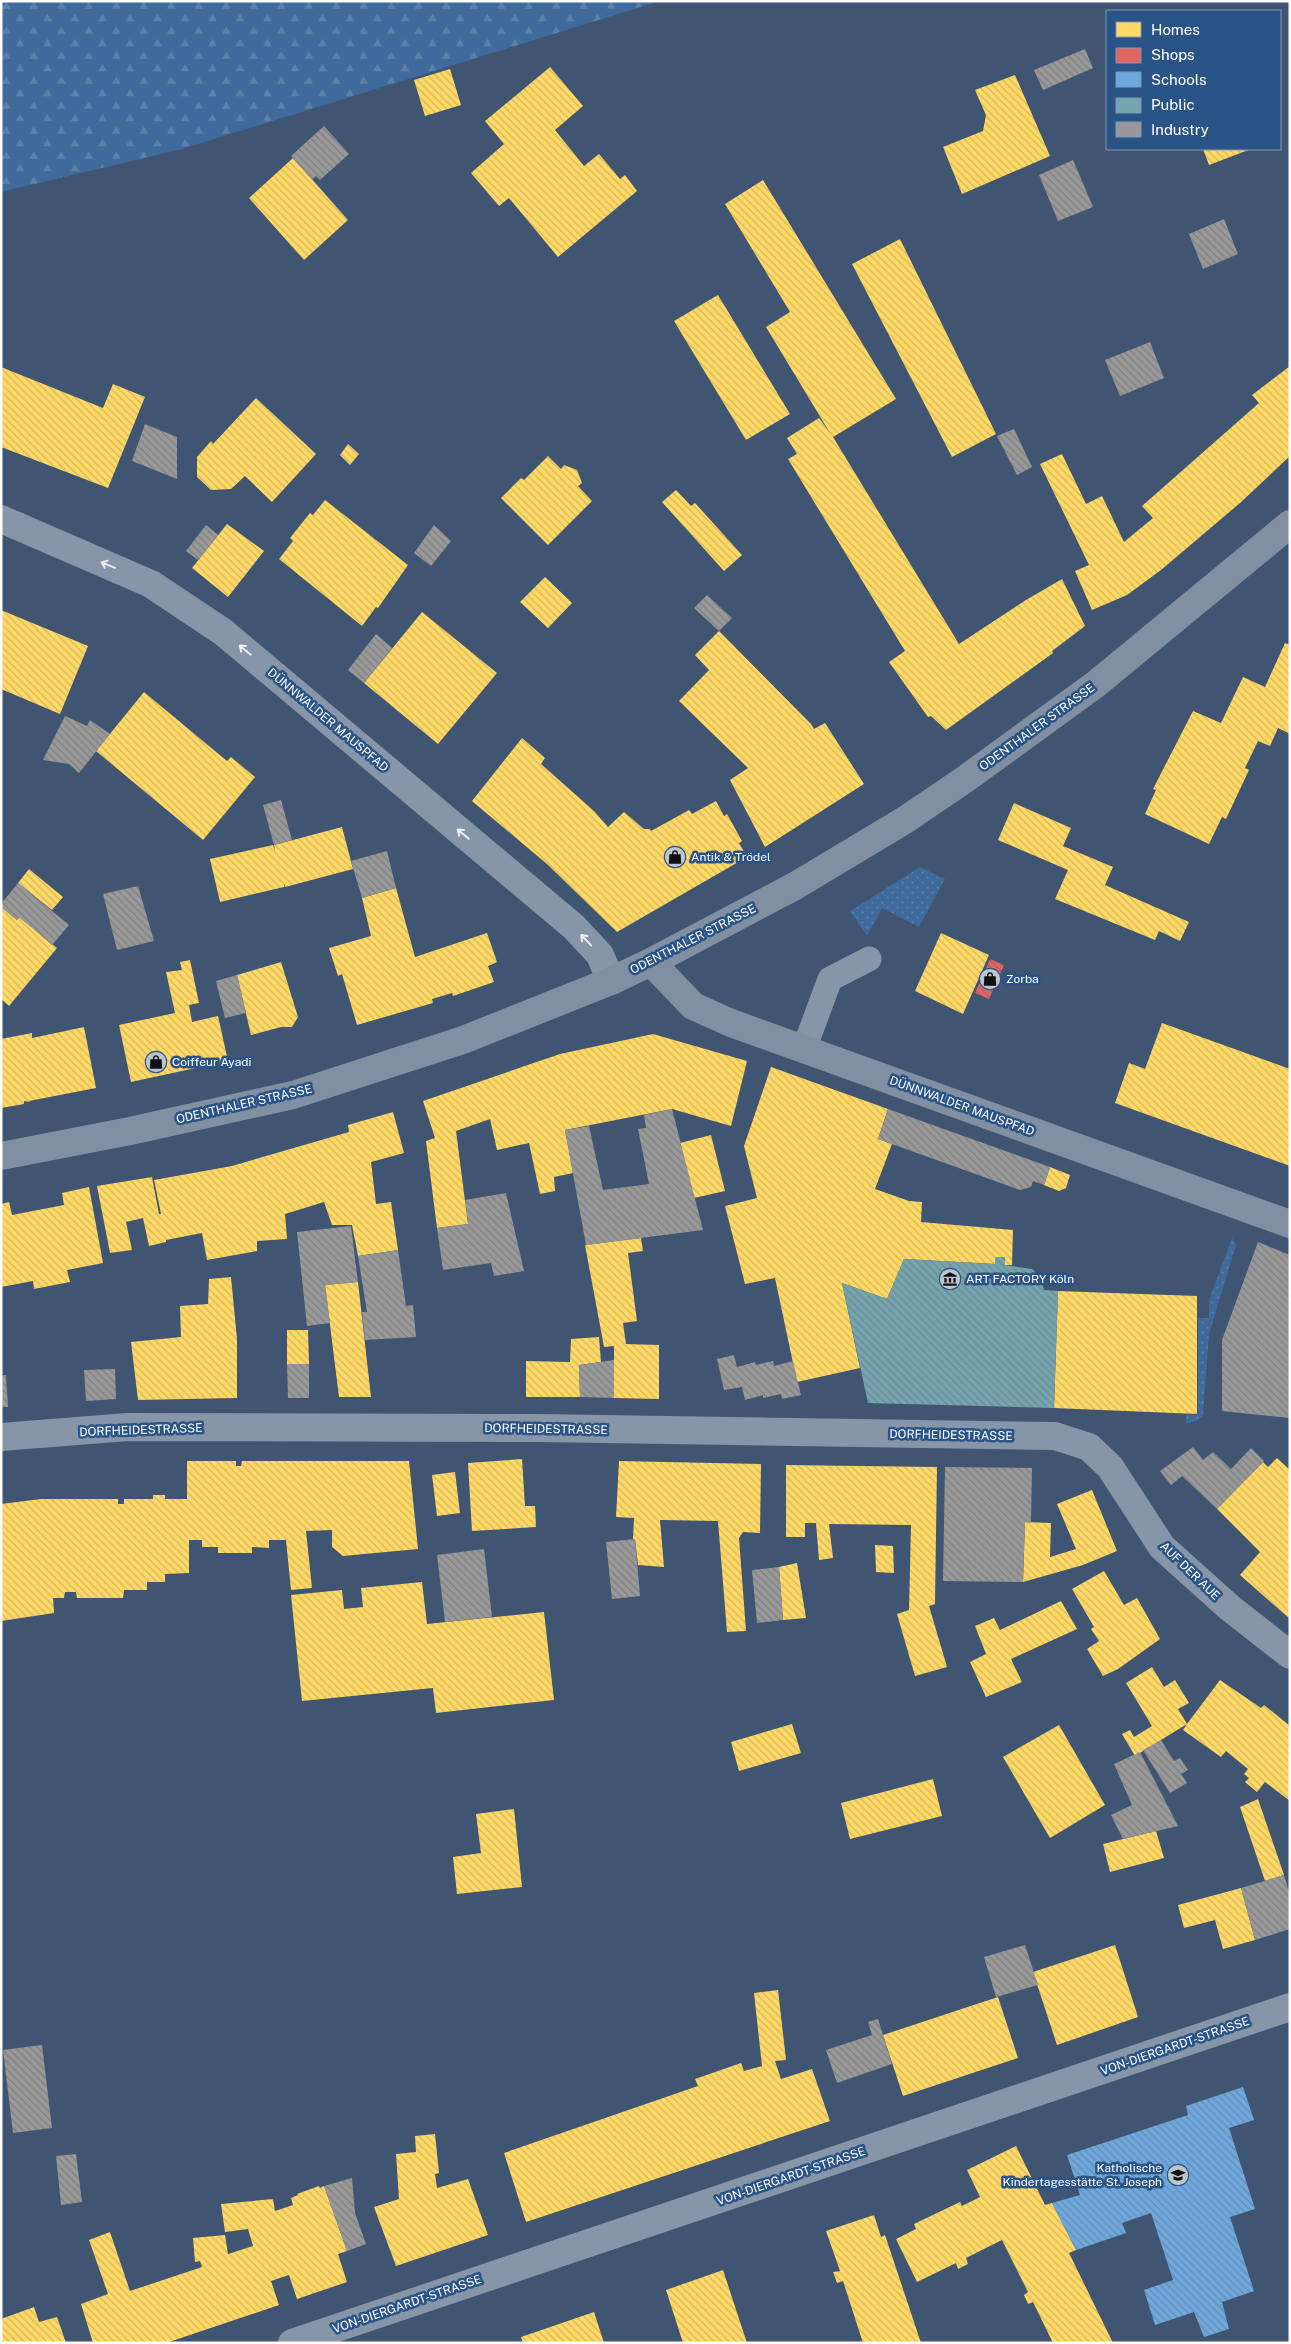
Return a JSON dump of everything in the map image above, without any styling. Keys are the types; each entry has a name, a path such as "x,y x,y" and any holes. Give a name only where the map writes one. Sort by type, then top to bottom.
{"main road":[{"name":"ODENTHALER STRASSE","path":"1,1156 130,1131 293,1095 463,1040 611,981 651,962 795,886 905,820 964,780 1096,684 1290,524"},
{"name":"DÜNNWALDER MAUSPFAD","path":"651,962 693,1006 731,1023 1290,1224"}],"street":[{"name":"DÜNNWALDER MAUSPFAD","path":"1,519 151,584 223,632 574,927 600,954 611,981"},
{"name":"DORFHEIDESTRASSE","path":"1,1437 128,1427 529,1428 1055,1436 1089,1447"},
{"name":"AUF DER AUE","path":"1089,1447 1110,1467 1162,1547 1230,1608 1290,1655"},
{"name":"VON-DIERGARDT-STRASSE","path":"292,2343 1290,2007"}],"lane":[{"path":"804,1049 830,979 869,959"}],"green space":[{"path":"1,1 660,1 182,149 1,192"},
{"path":"920,867 945,879 919,927 882,908 867,936 850,911"},
{"path":"1232,1238 1236,1245 1209,1334 1203,1416 1186,1424 1186,1415 1198,1415 1198,1318 1209,1318 1209,1300"}],"building: Homes":[{"path":"550,67 583,106 555,130 584,166 599,154 620,179 625,175 637,191 558,257 509,198 499,206 471,173 504,144 485,121"},
{"path":"450,69 461,105 425,116 414,80"},
{"path":"1015,75 1050,156 962,194 943,147 983,131 986,115 975,90"},
{"path":"1203,150 1248,150 1209,165"},
{"path":"293,158 348,220 304,260 249,198"},
{"path":"763,180 896,399 833,437 959,644 1062,579 1085,626 1052,651 1053,653 946,730 931,716 928,717 889,662 905,651 788,459 797,454 787,438 819,418 830,433 766,327 790,312 725,204"},
{"path":"900,239 996,434 952,457 852,264"},
{"path":"718,295 790,414 746,440 674,321"},
{"path":"1290,366 1290,456 1240,503 1161,570 1127,595 1092,610 1075,571 1089,565 1040,464 1062,454 1086,504 1102,496 1124,542 1153,518 1142,506 1259,403 1252,395"},
{"path":"1,367 103,408 113,384 145,397 108,488 1,447"},
{"path":"256,398 316,454 272,502 245,476 231,489 211,490 197,477 197,457 211,441 213,444"},
{"path":"348,444 359,454 350,465 340,455"},
{"path":"548,456 561,469 564,465 577,470 582,483 578,486 592,501 548,545 501,498 521,478 524,480"},
{"path":"676,490 691,506 695,503 742,555 724,571 662,502"},
{"path":"325,500 408,565 378,608 376,607 362,626 279,559 293,541 290,538 310,513 313,515"},
{"path":"227,524 264,551 228,597 192,568"},
{"path":"545,577 572,603 548,628 520,602"},
{"path":"1,610 88,646 60,714 1,689"},
{"path":"422,612 497,673 438,744 364,683"},
{"path":"719,631 814,729 825,723 864,784 765,847 730,780 748,768 679,701 709,670 695,655"},
{"path":"1285,643 1290,645 1290,734 1278,728 1270,746 1258,741 1245,768 1249,770 1226,819 1222,817 1209,844 1145,814 1156,790 1153,789 1193,711 1221,723 1243,677 1265,687"},
{"path":"144,692 227,761 231,757 255,777 203,840 96,751"},
{"path":"522,738 545,758 541,764 594,811 608,827 624,812 644,829 650,829 651,831 689,810 692,814 716,801 724,816 727,814 742,841 739,843 747,857 617,932 547,864 472,801"},
{"path":"1014,803 1071,828 1063,846 1113,867 1105,885 1189,922 1180,941 1159,931 1155,940 1055,899 1068,870 998,840"},
{"path":"342,827 353,869 285,887 284,884 284,887 220,902 210,859 273,845 275,851 274,845"},
{"path":"29,869 63,897 52,910 18,883"},
{"path":"396,888 415,957 487,933 497,962 488,966 494,982 453,996 452,993 432,999 433,1003 357,1025 342,974 338,976 329,948 371,936 362,898"},
{"path":"1,907 17,920 19,917 57,948 9,1006 1,999"},
{"path":"941,933 989,955 963,1014 915,991"},
{"path":"190,960 199,1003 189,1005 192,1022 218,1016 228,1061 131,1082 119,1025 175,1013 166,972 182,970 180,962"},
{"path":"281,962 298,1017 292,1027 281,1027 251,1035 237,975"},
{"path":"1162,1023 1290,1069 1290,1166 1115,1103 1129,1063 1145,1069"},
{"path":"84,1027 96,1088 30,1102 24,1101 24,1104 1,1108 1,1039 32,1033 32,1038"},
{"path":"653,1034 747,1061 731,1126 672,1109 565,1130 573,1173 554,1177 555,1191 540,1194 529,1143 497,1150 490,1119 456,1131 468,1224 437,1228 426,1141 435,1138 423,1101 560,1054"},
{"path":"771,1067 888,1109 878,1139 892,1144 875,1189 909,1201 922,1202 921,1222 1013,1230 1012,1265 1005,1265 1005,1257 996,1257 995,1264 904,1259 887,1299 842,1283 860,1368 797,1382 775,1278 745,1284 725,1206 757,1198 744,1146"},
{"path":"393,1112 404,1153 371,1162 376,1204 391,1202 398,1250 358,1256 352,1225 332,1225 324,1202 285,1214 287,1239 257,1241 257,1251 207,1260 202,1233 166,1240 166,1242 149,1246 143,1218 126,1222 132,1250 110,1253 97,1186 152,1177 159,1214 161,1214 154,1180 232,1166 349,1132 348,1125"},
{"path":"711,1135 725,1191 694,1198 680,1143"},
{"path":"1050,1167 1070,1175 1066,1188 1059,1191 1044,1185"},
{"path":"89,1187 103,1263 67,1270 70,1282 34,1289 33,1281 1,1287 1,1204 9,1202 12,1215 64,1205 62,1193"},
{"path":"641,1238 643,1251 628,1253 637,1321 623,1323 626,1344 659,1345 659,1399 614,1398 614,1346 604,1347 585,1245"},
{"path":"231,1277 237,1339 237,1398 138,1400 131,1342 181,1337 180,1306 208,1304 209,1279"},
{"path":"358,1282 371,1397 339,1397 325,1285"},
{"path":"1058,1291 1197,1296 1197,1414 1054,1408"},
{"path":"287,1330 308,1330 309,1364 287,1364"},
{"path":"599,1337 601,1362 579,1365 580,1397 526,1397 526,1361 570,1362 571,1339"},
{"path":"1277,1458 1290,1470 1290,1619 1240,1575 1260,1552 1217,1509 1263,1462 1268,1467"},
{"path":"522,1459 525,1506 535,1506 536,1527 472,1531 468,1463"},
{"path":"187,1461 236,1461 236,1466 241,1466 242,1461 409,1461 418,1549 343,1556 332,1547 332,1530 306,1531 312,1588 291,1590 286,1540 269,1540 269,1548 252,1547 252,1553 218,1553 218,1547 202,1547 202,1540 189,1540 189,1573 165,1574 165,1582 147,1582 147,1590 124,1590 123,1598 77,1598 76,1592 65,1592 64,1598 53,1598 54,1613 1,1621 1,1504 41,1499 118,1499 118,1504 124,1504 124,1499 153,1499 153,1495 165,1495 165,1499 187,1499"},
{"path":"619,1461 761,1464 760,1533 743,1532 739,1538 746,1631 727,1632 718,1521 660,1520 664,1567 638,1565 635,1539 633,1539 634,1518 616,1517"},
{"path":"786,1465 937,1467 935,1604 929,1606 947,1667 915,1676 897,1614 909,1610 911,1525 829,1524 833,1558 819,1560 816,1523 805,1523 805,1537 786,1537"},
{"path":"455,1472 460,1513 437,1516 432,1475"},
{"path":"1092,1490 1117,1551 1083,1565 1023,1582 1025,1522 1051,1523 1050,1557 1076,1549 1057,1504"},
{"path":"875,1545 893,1546 894,1573 876,1572"},
{"path":"797,1563 806,1618 783,1620 779,1567"},
{"path":"1104,1571 1124,1605 1137,1598 1160,1639 1118,1669 1103,1676 1087,1649 1099,1641 1091,1629 1094,1627 1072,1589"},
{"path":"422,1582 427,1624 544,1612 554,1700 436,1713 433,1688 302,1701 291,1595 342,1590 344,1609 363,1607 361,1588"},
{"path":"1061,1601 1077,1629 1011,1659 1022,1682 986,1697 970,1662 986,1654 975,1626 994,1618 1000,1630"},
{"path":"1152,1667 1164,1687 1175,1680 1189,1703 1178,1709 1187,1724 1135,1756 1122,1734 1130,1730 1134,1737 1152,1726 1126,1683"},
{"path":"1220,1680 1261,1708 1264,1705 1290,1726 1290,1801 1265,1782 1257,1792 1245,1782 1249,1778 1244,1774 1248,1769 1226,1751 1221,1757 1183,1730"},
{"path":"792,1724 801,1753 739,1771 731,1742"},
{"path":"1059,1725 1105,1805 1050,1838 1003,1757"},
{"path":"933,1779 942,1816 850,1839 841,1803"},
{"path":"1258,1799 1284,1875 1265,1881 1240,1807"},
{"path":"514,1809 522,1887 457,1894 453,1857 481,1853 476,1814"},
{"path":"1156,1831 1164,1858 1110,1872 1103,1844"},
{"path":"1241,1888 1255,1940 1223,1949 1215,1920 1184,1928 1178,1905"},
{"path":"1115,1945 1138,2017 1057,2045 1033,1972"},
{"path":"778,1990 786,2060 775,2061 781,2079 812,2069 830,2121 526,2222 504,2153 698,2086 695,2079 741,2063 744,2071 762,2066 754,1993"},
{"path":"998,1997 1018,2058 903,2096 883,2035"},
{"path":"435,2134 439,2173 435,2174 437,2188 468,2179 488,2235 396,2266 374,2207 399,2199 396,2154 416,2152 415,2136"},
{"path":"1016,2146 1045,2205 1052,2203 1076,2250 1069,2253 1113,2343 1053,2343 1033,2302 1028,2304 1024,2295 1028,2292 1002,2240 966,2258 968,2264 958,2269 956,2263 917,2282 896,2239 916,2229 914,2224 960,2202 962,2206 980,2197 967,2170"},
{"path":"319,2186 320,2188 324,2186 347,2251 338,2254 347,2282 297,2299 289,2275 271,2281 279,2305 166,2343 93,2343 81,2304 108,2294 89,2240 110,2232 130,2291 202,2267 200,2261 195,2262 193,2238 225,2235 228,2254 253,2246 248,2229 225,2232 221,2204 273,2199 275,2211 293,2205 291,2198 297,2194"},
{"path":"874,2215 881,2237 885,2235 921,2343 863,2343 843,2281 837,2283 833,2272 840,2271 826,2231"},
{"path":"723,2270 747,2343 683,2343 666,2290"},
{"path":"34,2307 39,2322 57,2317 66,2343 1,2343 1,2319"},
{"path":"594,2312 604,2343 523,2343 521,2337"}],"building: Shops":[{"name":"Zorba","path":"990,959 1004,965 989,999 975,993"}],"building: Schools":[{"path":"1243,2087 1254,2120 1229,2128 1255,2209 1230,2217 1254,2291 1222,2302 1229,2329 1204,2337 1194,2312 1155,2325 1144,2290 1173,2280 1151,2213 1122,2223 1126,2233 1076,2250 1052,2203 1080,2195 1067,2155 1188,2115 1186,2106"}],"building: Public":[{"path":"996,1257 1005,1257 1005,1265 1032,1269 1041,1278 1044,1290 1058,1291 1054,1408 868,1403 842,1283 887,1299 904,1259 995,1264"}],"building: Industry":[{"path":"1085,49 1093,68 1043,90 1034,70"},
{"path":"324,126 349,154 320,180 316,176 312,180 291,156"},
{"path":"1073,160 1093,207 1058,221 1039,175"},
{"path":"1224,219 1238,254 1203,269 1189,234"},
{"path":"1150,342 1164,378 1120,396 1105,360"},
{"path":"145,424 177,437 177,479 132,461"},
{"path":"1014,429 1032,467 1017,475 997,436"},
{"path":"206,525 218,535 198,560 186,551"},
{"path":"434,525 451,541 431,566 414,553"},
{"path":"707,595 732,618 719,631 694,608"},
{"path":"376,634 392,648 364,683 348,670"},
{"path":"65,716 87,726 90,720 110,734 79,773 69,764 43,760"},
{"path":"281,800 292,840 274,845 263,805"},
{"path":"387,851 396,888 362,898 351,861"},
{"path":"18,883 69,925 52,945 19,917 17,920 1,907 1,904"},
{"path":"138,886 154,941 117,950 103,894"},
{"path":"237,975 246,1013 225,1018 216,981"},
{"path":"672,1109 703,1230 586,1245 565,1130 589,1126 603,1190 649,1184 638,1129 646,1128 644,1115"},
{"path":"888,1109 1050,1167 1044,1185 1033,1181 1031,1187 1020,1190 878,1139"},
{"path":"506,1193 524,1271 494,1276 491,1263 443,1270 437,1228 468,1224 465,1200"},
{"path":"351,1226 358,1282 325,1285 330,1323 307,1326 297,1232"},
{"path":"1258,1242 1290,1255 1290,1418 1222,1411 1222,1340"},
{"path":"398,1250 406,1306 413,1305 416,1337 365,1340 362,1312 367,1312 358,1256"},
{"path":"734,1355 737,1367 755,1362 756,1365 773,1361 774,1366 793,1361 801,1395 782,1399 781,1394 763,1398 763,1395 745,1400 742,1387 724,1390 717,1359"},
{"path":"614,1360 614,1398 580,1397 579,1365"},
{"path":"287,1364 309,1364 309,1398 288,1398"},
{"path":"115,1369 116,1399 86,1401 84,1370"},
{"path":"1,1375 6,1375 8,1407 1,1407"},
{"path":"1193,1447 1203,1460 1213,1452 1231,1469 1251,1448 1264,1461 1217,1509 1182,1476 1171,1485 1160,1471"},
{"path":"945,1467 1032,1468 1031,1523 1025,1522 1023,1582 943,1581"},
{"path":"635,1539 640,1596 612,1599 606,1542"},
{"path":"484,1549 492,1617 445,1622 437,1555"},
{"path":"779,1567 783,1620 757,1623 752,1570"},
{"path":"1161,1740 1174,1761 1180,1758 1188,1770 1181,1774 1187,1783 1170,1793 1143,1750"},
{"path":"1140,1752 1178,1826 1123,1839 1111,1815 1132,1805 1114,1764"},
{"path":"1284,1875 1290,1895 1290,1929 1255,1940 1241,1888"},
{"path":"1025,1945 1038,1985 996,1997 984,1957"},
{"path":"878,2019 892,2064 837,2083 826,2050 872,2035 868,2022"},
{"path":"42,2045 52,2128 13,2133 3,2050"},
{"path":"76,2154 82,2202 61,2205 56,2156"},
{"path":"352,2178 355,2213 366,2244 347,2251 324,2186"}],"place":[{"name":"Antik & Trödel","path":"675,857"},
{"name":"Zorba","path":"990,979"},
{"name":"Coiffeur Ayadi","path":"156,1062"},
{"name":"ART FACTORY Köln","path":"950,1279"},
{"name":"Katholische Kindertagesstätte St. Joseph","path":"1178,2175"}]}
